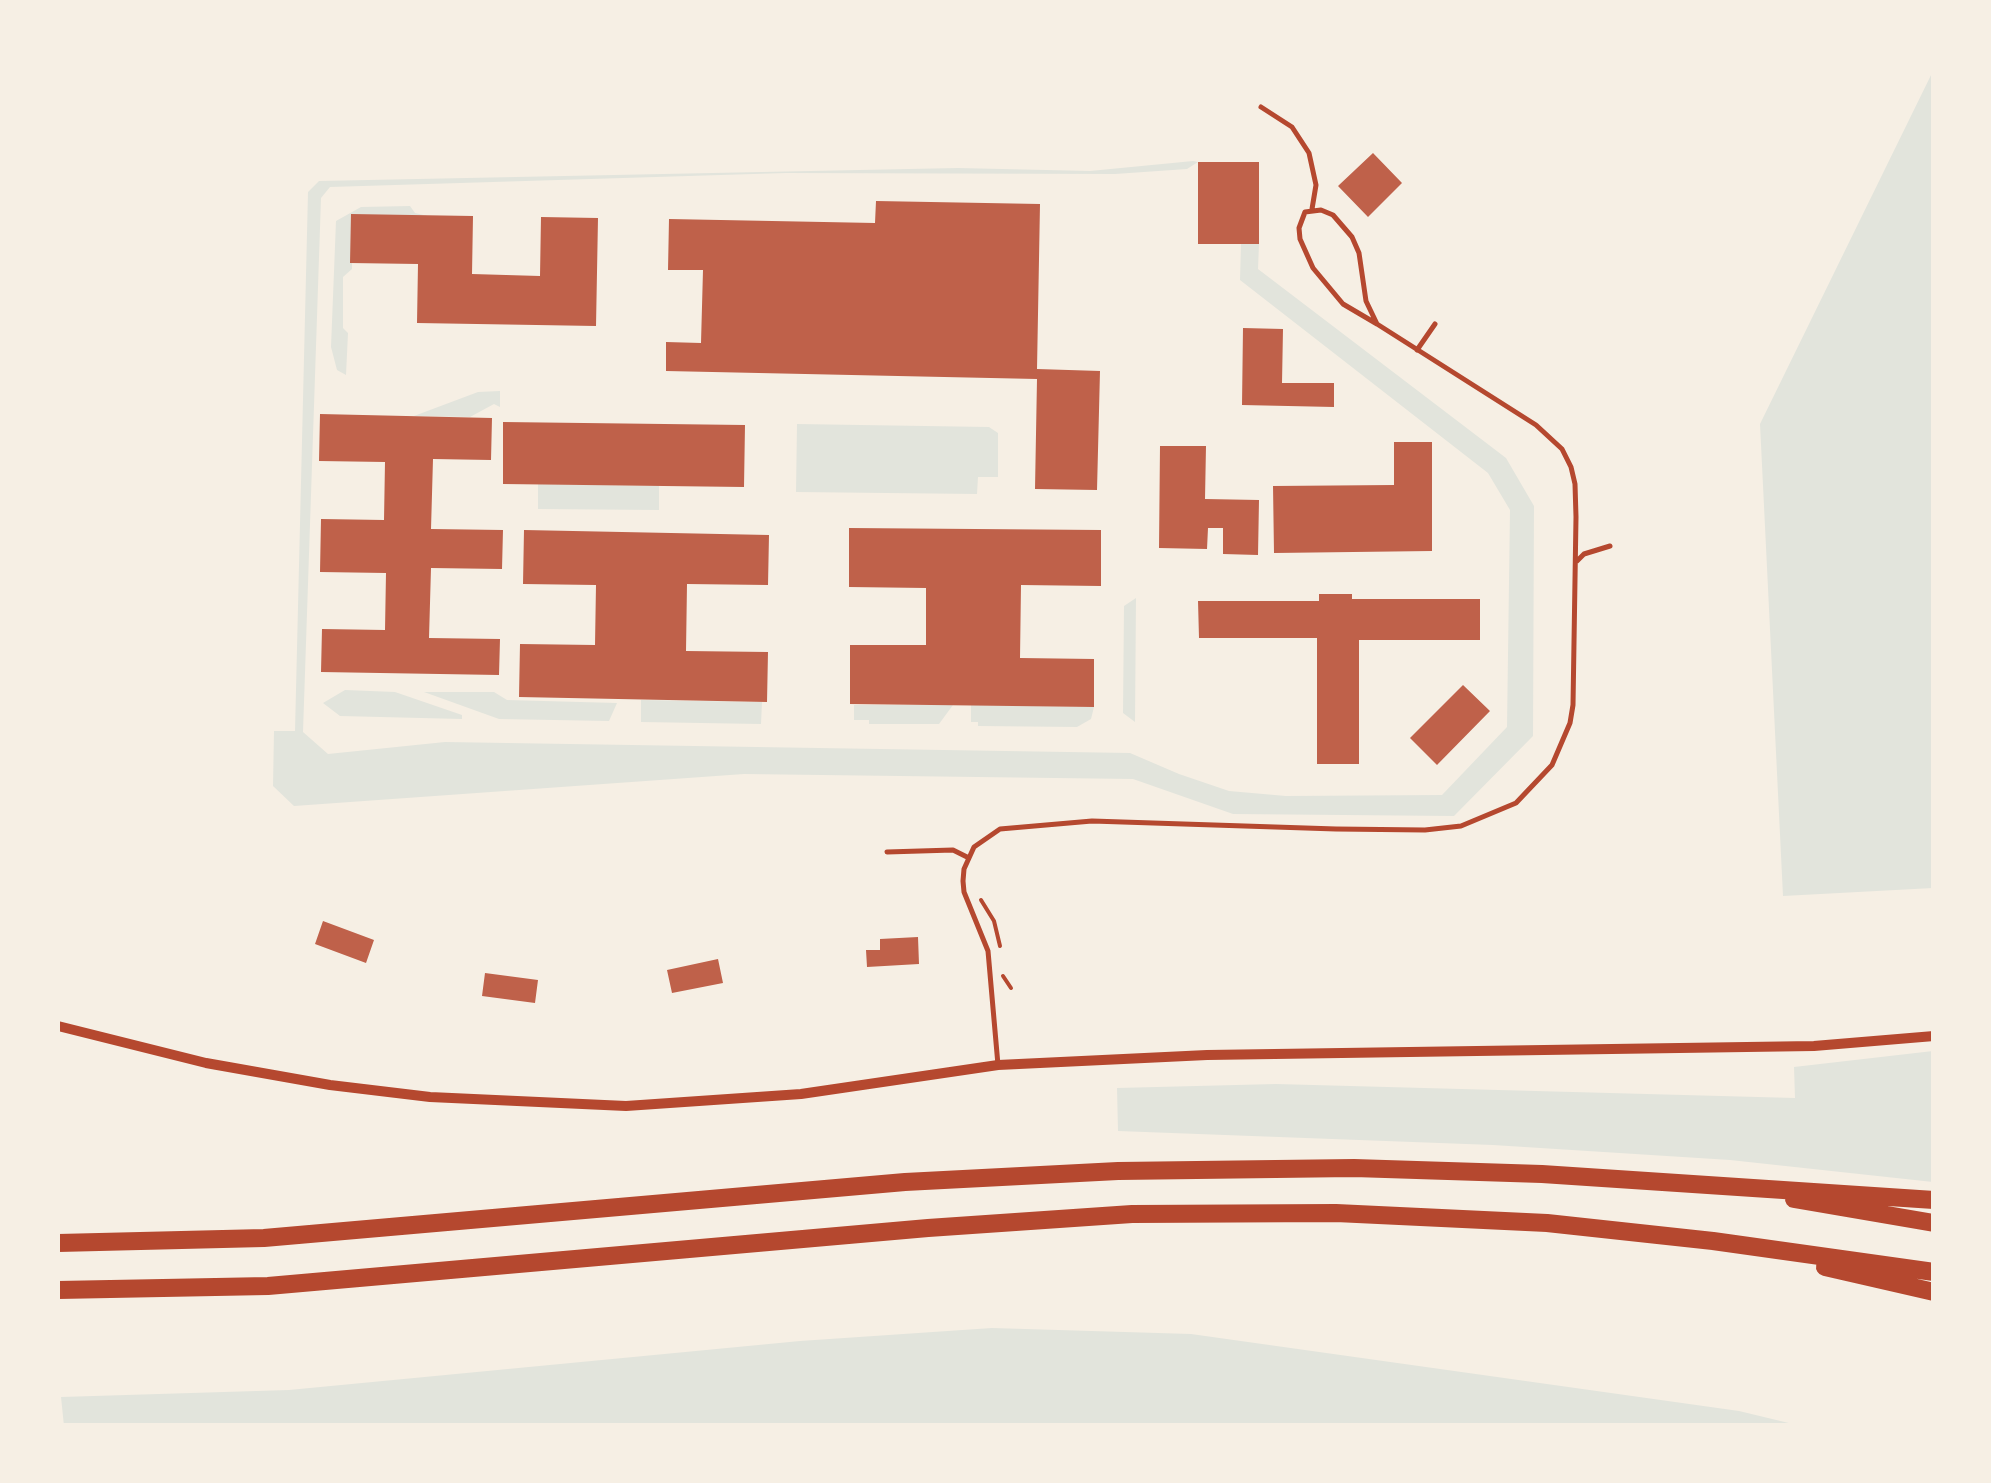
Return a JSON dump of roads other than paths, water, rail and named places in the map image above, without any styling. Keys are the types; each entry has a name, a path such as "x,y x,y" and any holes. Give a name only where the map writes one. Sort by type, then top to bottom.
{"highway":[{"path":"58,1243 264,1238 905,1182 1099,1172 1354,1168 1604,1178 1934,1200"},
{"path":"1604,1178 1789,1198 1934,1223"},
{"path":"58,1290 268,1286 1132,1214 1336,1213 1547,1222 1934,1272"},
{"path":"1713,1241 1934,1292"}],"street":[{"path":"58,1026 206,1064 330,1085 430,1097 626,1106 784,1096 998,1065 1208,1056 1814,1046 1934,1036"}],"lane":[{"path":"1261,107 1276,114 1302,139 1316,184 1312,209"},
{"path":"998,1065 985,938 964,892 964,869 974,847 1000,829 1092,821 1426,830 1461,826 1516,803 1552,764 1570,723 1576,653 1575,484 1562,449 1536,425 1343,304 1313,268 1299,228 1304,212 1312,209 1333,216 1352,236 1359,253 1366,301 1376,324"},
{"path":"1417,351 1435,324"},
{"path":"1576,562 1584,554 1610,546"},
{"path":"887,852 953,850 968,858"}]}
